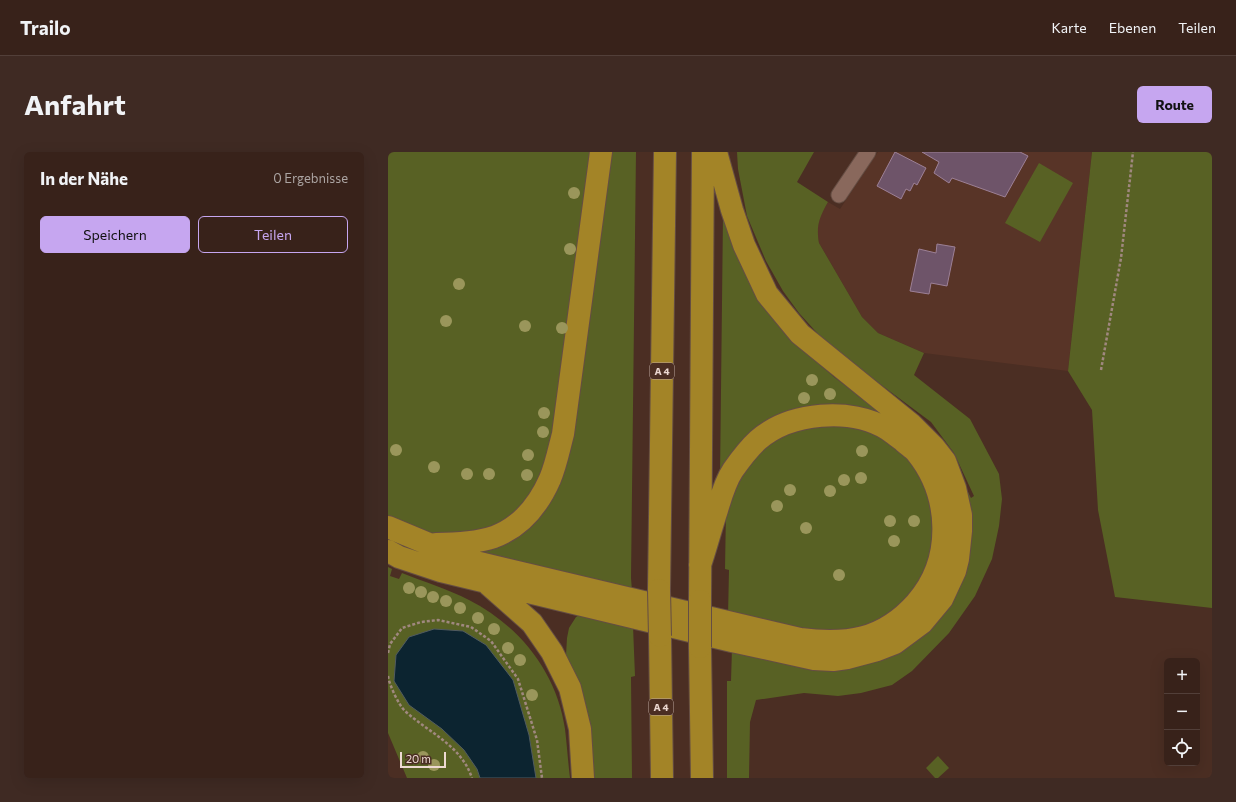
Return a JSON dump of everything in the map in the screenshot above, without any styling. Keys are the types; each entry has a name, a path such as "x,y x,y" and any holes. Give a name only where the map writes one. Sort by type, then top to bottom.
{"highway":[{"path":"429,544 463,544 494,537 519,523 537,503 551,478 563,434 601,152"},
{"name":"A 4","path":"662,778 659,590 665,152"},
{"path":"702,778 700,565 703,152"},
{"path":"388,551 399,557 441,571 732,641 814,659 833,660 847,658 877,650 895,643 922,623 942,599 955,571 961,543 961,515 956,488 945,461 934,447 911,424 800,334 767,294 744,245 732,210 716,152"},
{"path":"388,527 467,560 792,638 824,642 845,641 877,633 890,626 911,609 929,586 936,571 944,545 943,510 938,491 933,479 915,451 887,429 856,417 840,415 824,415 786,423 759,439 744,455 732,472 722,492 700,565"},
{"path":"485,582 532,623 556,659 570,688 580,729 583,778"}],"street":[{"path":"839,195 868,152"}],"path":[{"path":"1100,370 1121,258 1133,152"},
{"path":"388,653 390,644 402,628 421,622 438,620 471,627 491,641 518,679 537,740 542,778"},
{"path":"388,676 389,681 404,710 440,737 458,753 469,770 472,778"}],"shaded area":[{"path":"878,152 1092,152 1068,371 924,353 878,333 862,317 819,243 817,231 820,216 828,202 840,209"}],"green space":[{"path":"388,152 593,152 553,451 542,485 499,528 445,537 401,524 388,516"},
{"path":"606,152 636,152 632,591 474,553 545,506"},
{"path":"737,152 814,152 797,182 828,202 819,222 819,243 862,317 878,333 924,353 914,375 970,419 999,474 1002,499 999,526 992,559 975,596 949,633 912,671 892,685 861,693 838,696 804,693 756,700 750,722 749,778 727,778 727,681 731,681 732,648 897,651 965,486 971,498 974,496 954,453 931,422 829,346 799,313 783,291 766,261 747,216 738,169"},
{"path":"1092,152 1212,152 1212,608 1115,597 1098,510 1092,410 1068,371"},
{"path":"1039,163 1073,183 1040,242 1005,223"},
{"path":"723,214 803,350 834,377 894,422 805,413 720,478"},
{"path":"824,422 870,429 907,452 936,507 932,565 887,621 823,636 728,616 729,570 725,569 726,510 738,476 772,438"},
{"path":"388,567 392,569 390,576 399,579 402,573 469,600 504,623 520,637 545,670 561,708 565,729 570,778 407,778 388,733"},
{"path":"584,612 633,626 635,676 631,677 632,778 591,778 577,684 566,655 569,628 576,617"},
{"path":"938,756 949,768 938,778 935,778 926,768"}],"water":[{"path":"434,629 463,631 486,645 513,680 529,735 536,778 480,778 477,769 464,750 442,729 409,705 394,681 396,655 409,637"}],"building":[{"path":"895,152 926,168 917,185 914,183 910,191 906,189 901,199 877,186"},
{"path":"922,152 1020,152 1028,156 1005,197 952,178 949,183 934,173 939,162"},
{"path":"937,244 955,247 947,286 931,283 929,294 910,291 919,249 936,253"}]}
